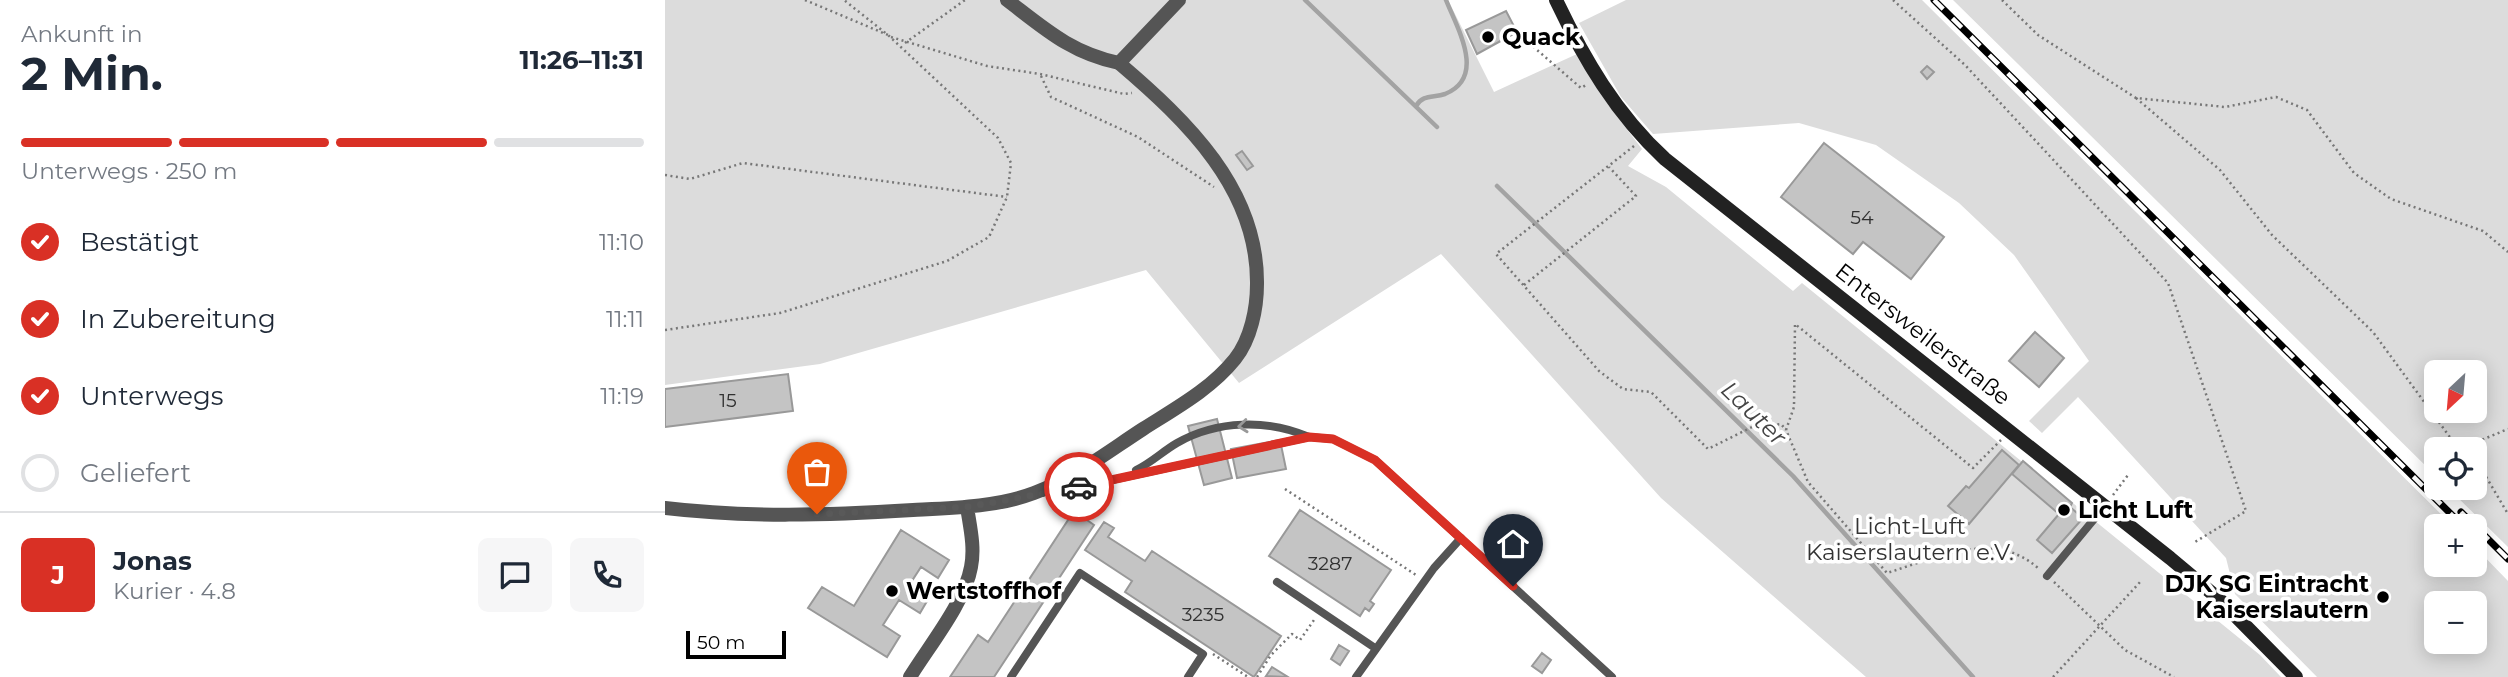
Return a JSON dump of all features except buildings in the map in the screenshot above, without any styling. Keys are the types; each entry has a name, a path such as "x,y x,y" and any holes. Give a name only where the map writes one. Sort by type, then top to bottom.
{"main road":[{"name":"Entersweilerstraße","path":"1556,0 1577,46 1643,139 2219,599 2296,677"}],"street":[{"path":"665,508 734,514 844,514 967,507 1033,494 1102,456 1219,378 1238,356 1248,335 1257,300 1253,237 1235,188 1206,148 1119,63 1094,58 1066,46 1007,0"},
{"path":"1119,63 1179,0"},
{"path":"910,677 964,588 971,568 973,544 967,507"}],"lane":[{"path":"1124,477 1179,441 1207,431 1267,424 1309,437 1333,439 1368,456 1612,677"},
{"path":"1033,494 1080,487 1309,437"},
{"path":"2047,576 2105,506"},
{"path":"1356,677 1425,581 1461,538"},
{"path":"1011,677 1080,573 1203,654 1188,677"},
{"path":"1277,582 1375,648"}],"path":[{"path":"805,0 905,43 986,66 1040,74 1124,94 1138,92"},
{"path":"665,330 780,313 947,261 989,237 1007,197 1011,163 998,138 888,36 844,0"},
{"path":"905,43 965,0"},
{"path":"1893,0 1965,65 2168,283 2246,511 2195,542"},
{"path":"2002,0 2038,35 2136,98 2220,170 2272,235 2373,332 2450,437"},
{"path":"1529,43 1581,88 1598,79"},
{"path":"1040,74 1051,97 1138,137 1213,187 1225,188"},
{"path":"2136,98 2225,107 2276,97 2307,110 2354,173 2391,199 2483,231 2508,252"},
{"path":"1638,143 1496,254 1599,371 1623,389 1651,392 1708,449 1752,427 1781,424 1808,482 1887,573 1974,547 2023,554 2125,650 2174,677"},
{"path":"665,175 690,179 743,163 1007,197"},
{"path":"1524,285 1636,196 1608,166"},
{"path":"1786,430 1794,407 1795,324 1973,468 2002,440"},
{"path":"2487,439 2508,429"},
{"path":"2105,506 2128,475"},
{"path":"2487,478 2508,514"},
{"path":"1285,489 1425,581"},
{"path":"2053,677 2141,581"},
{"path":"1257,677 1271,655 1292,635 1300,640 1319,611"},
{"path":"1203,654 1209,651 1248,677"}],"green space":[{"name":"Licht-Luft Kaiserslautern e.V.","path":"665,0 1448,0 1494,92 1577,54 1609,106 1642,149 1628,166 1666,187 1793,291 1802,283 2260,655 2281,677 1866,677 1661,498 1441,254 1239,383 1146,270 820,364 665,385"},
{"path":"1626,0 1922,0 2441,514 2424,514 2424,577 2487,577 2487,559 2508,581 2508,677 2317,677 2235,594 2226,558 2078,397 2042,433 2029,421 2089,361 2014,255 1959,203 1876,145 1799,123 1653,134 1621,97 1579,23"},
{"path":"1953,0 2508,0 2508,547 2487,526 2487,514 2474,514 2460,500 2487,500 2487,437 2424,437 2424,464"}],"waterway":[{"path":"1305,0 1437,127"},
{"name":"Lauter","path":"1416,106 1425,98 1445,94 1458,86 1464,76 1467,64 1462,38 1446,0"},
{"name":"Lauter","path":"1497,186 1793,476 1973,677"}],"railway":[{"path":"1934,0 2451,514"},
{"path":"2461,512 2508,559"}],"way so far":[{"path":"817,514 967,507 1079,487"}],"place":[{"name":"Quack","path":"1488,37"},
{"name":"Licht Luft","path":"2064,510"},
{"name":"Wertstoffhof","path":"892,591"},
{"name":"DJK SG Eintracht Kaiserslautern","path":"2383,597"}],"route":[{"path":"1079,487 1309,437 1333,439 1375,460 1513,586"}]}
